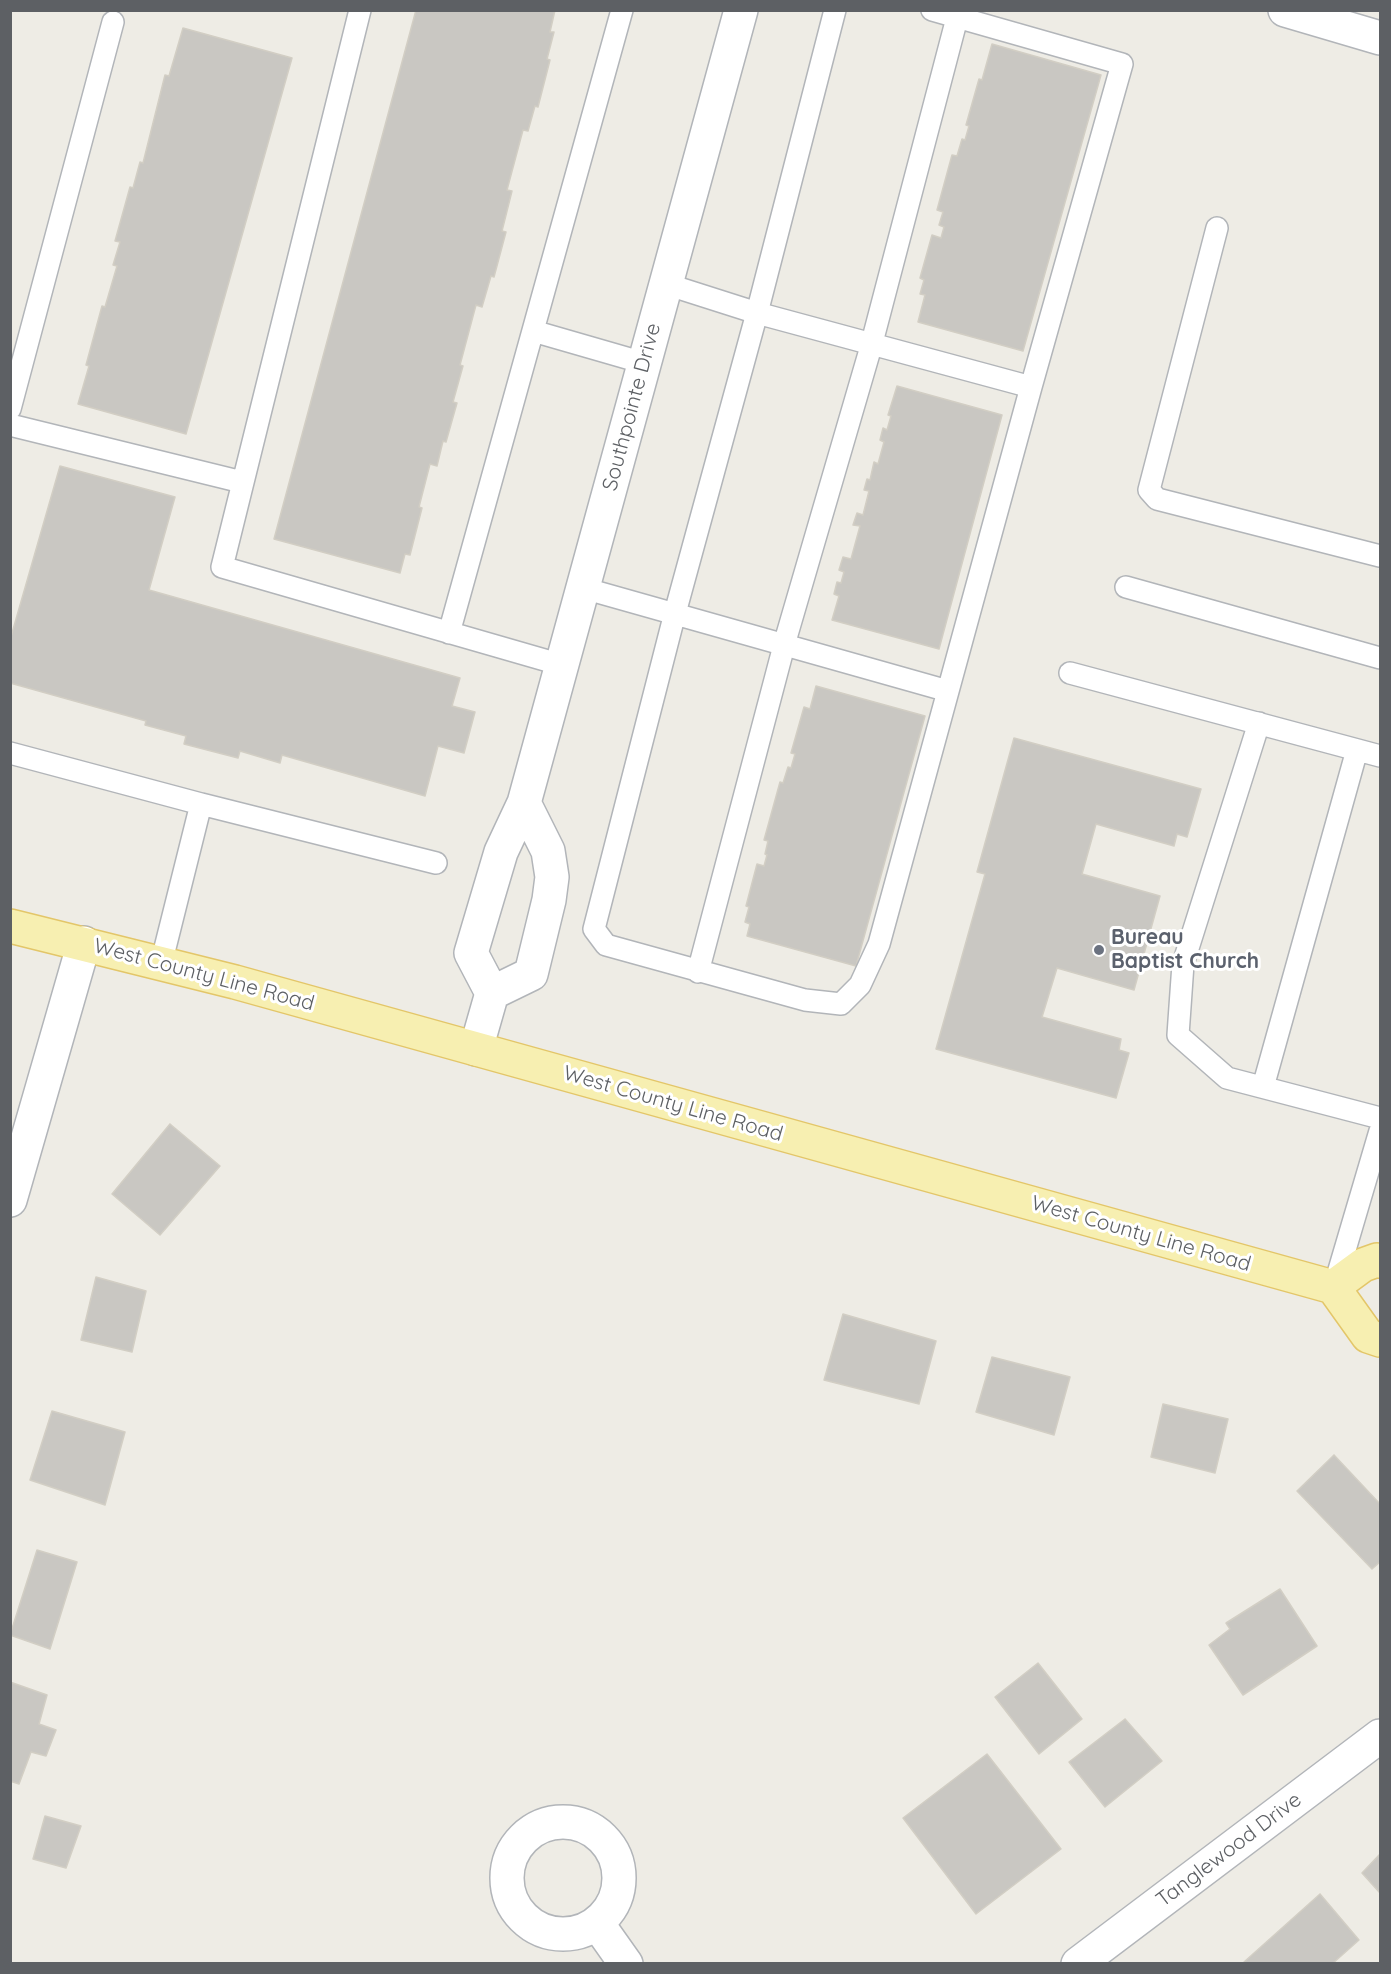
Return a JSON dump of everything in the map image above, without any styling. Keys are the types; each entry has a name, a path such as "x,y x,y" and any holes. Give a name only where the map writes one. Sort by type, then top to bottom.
{"main road":[{"name":"West County Line Road","path":"10,926 235,982 1333,1287"},
{"path":"1380,1261 1363,1265 1333,1287 1368,1336 1380,1340"}],"street":[{"name":"Southpointe Drive","path":"492,993 471,953 501,852 524,803 741,10"},
{"path":"1285,10 1380,38"},
{"path":"476,1049 492,993 531,974 549,900 552,877 548,851 524,803"},
{"path":"10,1200 84,943"},
{"name":"Tanglewood Drive","path":"1078,1964 1380,1736"},
{"path":"597,1923 626,1964"}],"lane":[{"path":"360,10 222,567 562,665"},
{"path":"449,633 622,10"},
{"path":"835,10 757,313 675,613 594,929 606,945 805,1000 841,1004 860,985 879,944 1122,64 932,10"},
{"path":"698,972 784,645 871,345 957,18"},
{"path":"10,409 113,22"},
{"path":"1217,228 1149,490 1157,499 1380,556"},
{"path":"666,284 757,313 1031,387"},
{"path":"533,331 644,363"},
{"path":"10,425 242,482"},
{"path":"1126,587 1380,658"},
{"path":"583,588 948,691"},
{"path":"1070,672 1380,756"},
{"path":"1259,723 1183,964 1178,1035 1227,1078 1380,1118"},
{"path":"1263,1087 1357,750"},
{"path":"10,753 436,863"},
{"path":"161,964 201,804"},
{"path":"1333,1287 1380,1131"}],"building":[{"path":"416,10 555,10 550,32 554,32 547,59 550,60 538,107 535,106 528,131 523,130 507,190 512,191 502,231 506,232 494,277 491,276 482,307 476,305 460,365 463,366 453,402 457,403 446,442 443,441 437,466 430,464 410,555 405,554 400,573 274,539"},
{"path":"183,28 292,58 186,434 78,404 102,306 105,307 117,266 113,265 120,242 115,241 130,187 133,188 140,162 143,163 165,75 169,76"},
{"path":"992,44 1101,75 1023,351 918,322 925,295 920,294 924,280 920,278 932,235 941,238 944,227 939,225 943,212 937,210 952,155 957,156 962,139 965,140 969,126 966,125"},
{"path":"897,386 1002,415 939,649 832,620 839,596 834,594 837,582 841,583 844,572 839,570 843,557 851,559 860,526 853,525 857,513 863,515 869,491 864,490 867,479 870,480 874,462 878,464 884,442 880,440 883,428 887,430 891,416 888,415"},
{"path":"60,466 175,497 149,590 460,678 452,706 475,712 464,753 438,746 425,796 282,755 280,763 240,751 238,758 184,744 186,736 145,725 146,721 10,683 10,640"},
{"path":"816,686 925,716 856,966 747,936 750,924 745,922 749,907 746,906 757,864 764,866 767,855 765,854 768,841 764,840 780,782 783,783 788,767 791,768 795,754 791,753 804,707 810,709"},
{"path":"1014,738 1201,789 1187,837 1177,834 1174,846 1096,824 1082,874 1160,896 1134,990 1057,968 1042,1017 1121,1039 1119,1050 1129,1053 1116,1098 936,1049 985,874 977,872"},
{"path":"170,1124 220,1166 160,1235 112,1194"},
{"path":"96,1277 146,1291 132,1352 81,1340"},
{"path":"843,1314 936,1341 919,1404 824,1380"},
{"path":"992,1357 1070,1377 1054,1435 976,1412"},
{"path":"1163,1404 1228,1419 1215,1473 1151,1457"},
{"path":"52,1411 125,1432 105,1505 30,1480"},
{"path":"1334,1455 1380,1504 1380,1562 1372,1569 1297,1491"},
{"path":"37,1550 77,1562 50,1649 10,1635"},
{"path":"1280,1589 1317,1646 1243,1695 1209,1645 1230,1629 1226,1623"},
{"path":"1038,1663 1082,1719 1039,1754 995,1697"},
{"path":"10,1682 47,1695 39,1724 56,1730 46,1756 31,1752 19,1784 10,1781"},
{"path":"1125,1719 1162,1761 1105,1807 1069,1762"},
{"path":"987,1754 1061,1849 976,1914 903,1818"},
{"path":"45,1816 81,1826 66,1868 33,1859"},
{"path":"1380,1854 1380,1893 1362,1873"},
{"path":"1320,1894 1359,1940 1332,1964 1245,1964 1244,1962"}],"place":[{"name":"Bureau Baptist Church","path":"1099,950"}]}
